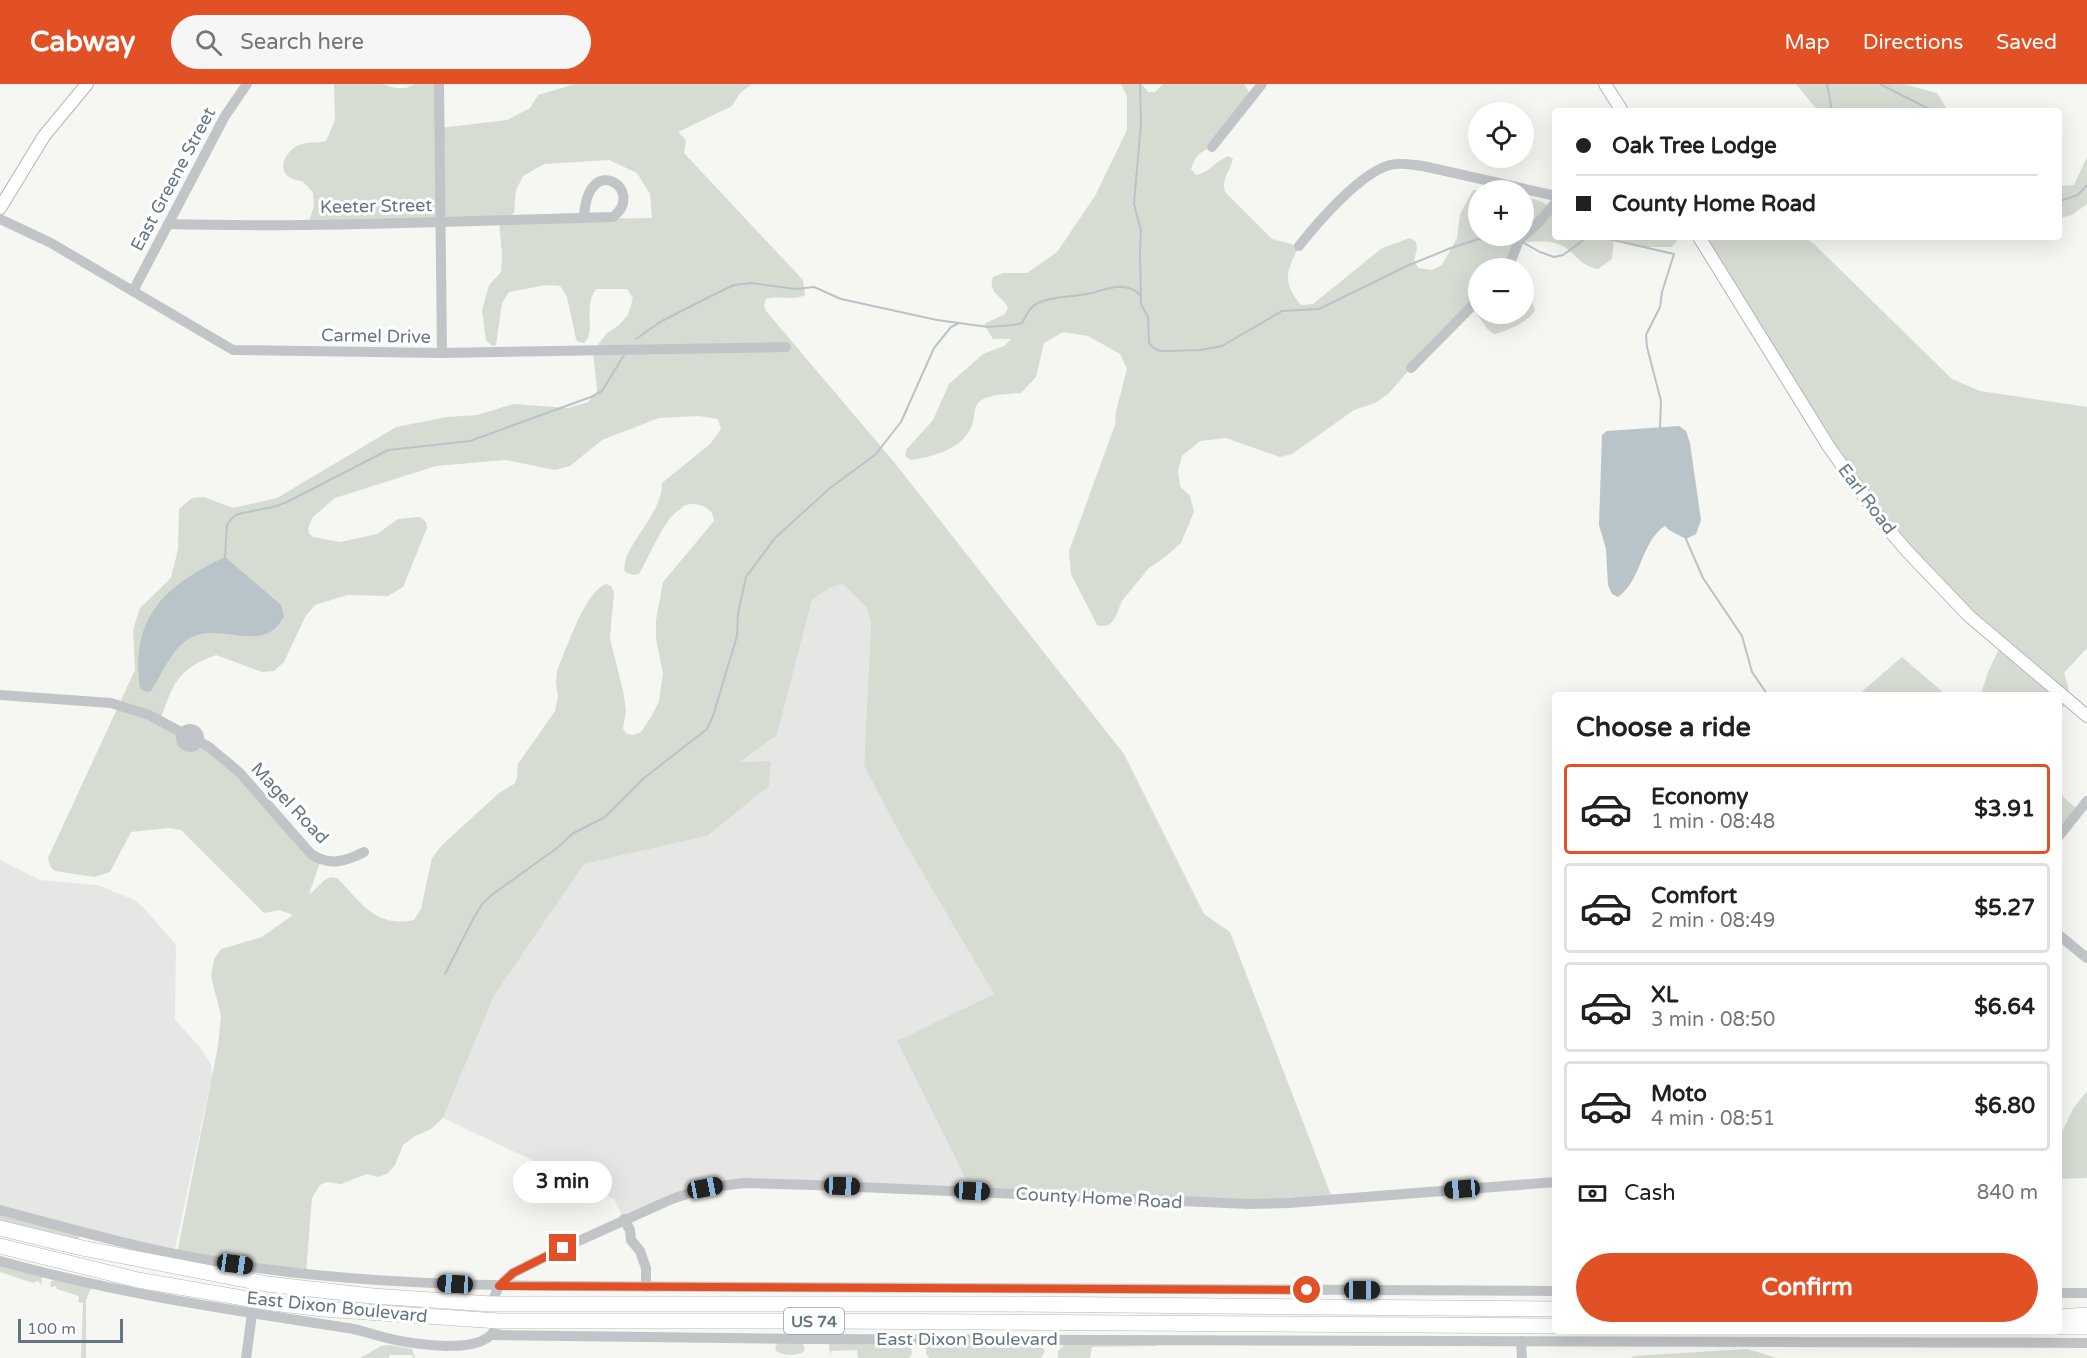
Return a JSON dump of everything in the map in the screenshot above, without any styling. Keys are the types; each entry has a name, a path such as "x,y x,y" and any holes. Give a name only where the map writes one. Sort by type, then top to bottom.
{"highway":[{"name":"East Dixon Boulevard","path":"0,1228 205,1274 267,1284 372,1296 491,1304 1004,1304 1552,1309"},
{"name":"East Dixon Boulevard","path":"0,1246 44,1266 272,1303 393,1314 495,1328 1048,1323 1321,1324 1442,1333 1552,1326"},
{"path":"393,1314 407,1310 481,1311 488,1309 491,1304"},
{"path":"495,1328 504,1312 510,1310 624,1309 634,1304"},
{"path":"1321,1324 1347,1317 1425,1316 1430,1313 1432,1307"},
{"path":"2062,1308 2087,1309"},
{"path":"1442,1333 1446,1318 1451,1316 1528,1315 1552,1309"},
{"path":"2062,1317 2087,1316"},
{"path":"2062,1327 2087,1327"}],"main road":[{"path":"0,208 44,136 87,84"},
{"path":"1605,84 1620,108"},
{"name":"Earl Road","path":"1701,240 1829,447 1884,524 1969,616 2059,692"},
{"name":"Earl Road","path":"2062,695 2087,716"}],"street":[{"name":"East Greene Street","path":"133,291 225,116 247,84"},
{"path":"439,84 442,353"},
{"path":"1212,147 1262,84"},
{"path":"1299,246 1332,209 1361,183 1377,171 1391,165 1423,166 1552,195"},
{"path":"1512,258 1520,240 1538,224 1552,207"},
{"name":"Keeter Street","path":"168,224 584,218"},
{"name":"Carmel Drive","path":"0,219 41,238 232,350 442,353 786,347"},
{"path":"1411,368 1468,308"},
{"name":"Magel Road","path":"0,695 111,703 149,715 209,747 239,772 311,854 321,860 334,862 349,860 364,852"},
{"path":"2062,832 2087,801"},
{"path":"2062,938 2087,958"},
{"name":"County Home Road","path":"491,1304 499,1286 513,1273 532,1262 624,1219 699,1190 744,1183 1249,1204 1552,1182"},
{"name":"East Dixon Boulevard","path":"0,1210 170,1253 256,1268 375,1280 499,1286 1552,1291"},
{"path":"624,1219 630,1230 631,1240 640,1251 646,1268 646,1287"},
{"path":"82,1248 86,1233"},
{"name":"East Dixon Boulevard","path":"0,1261 44,1266 118,1290 252,1314 354,1329 421,1344 448,1346 484,1340 495,1328 1047,1340 1442,1333 1521,1341 1985,1336 2087,1343"},
{"path":"1432,1307 1433,1290"},
{"path":"2062,1293 2087,1293"},
{"path":"246,1358 252,1314"},
{"path":"1047,1340 1048,1323"},
{"path":"1521,1341 1522,1358"}],"shaded area":[{"path":"334,84 382,84 395,88 406,88 415,84 439,84 440,128 507,120 530,108 538,95 575,84 752,84 740,93 732,106 678,132 686,140 684,153 803,280 805,295 796,298 766,299 764,305 766,311 894,462 1124,754 1204,914 1230,932 1333,1200 1289,1203 972,1191 897,1041 994,994 902,838 864,766 871,624 867,608 843,584 829,588 812,600 777,735 740,762 771,761 769,786 707,836 584,864 494,996 443,1118 431,1129 415,1136 403,1145 395,1165 387,1174 378,1177 367,1174 341,1184 327,1182 320,1185 312,1198 306,1273 177,1254 218,1046 221,1016 211,976 214,959 221,949 262,937 293,915 279,910 264,913 181,830 169,828 131,832 110,872 94,877 55,871 50,866 48,858 135,670 133,630 140,608 171,578 178,549 179,509 192,498 204,497 233,508 277,498 396,427 447,417 477,415 513,404 568,408 588,402 597,391 593,351 607,333 628,315 633,298 627,289 596,289 590,304 588,338 584,343 576,339 567,297 560,286 546,285 509,292 502,303 496,345 492,346 486,340 482,310 489,285 501,272 499,220 652,218 650,194 637,173 609,160 544,164 523,176 516,190 514,213 507,217 308,224 314,206 313,193 303,182 292,179 285,173 283,168 285,158 297,146 326,141 335,120","holes":["699,416 718,419 721,429 710,444 662,483 656,507 634,542 625,563 625,572 633,575 639,574 667,523 684,506 700,505 711,512 714,521 663,582 656,620 656,639 663,673 659,701 651,717 641,732 633,735 627,734 623,729 626,710 610,639 614,592 611,586 606,584 598,589 591,598 577,622 557,671 558,697 555,711 518,764 514,784 499,793 442,845 432,858 421,909 414,920 401,922 379,917 362,904 337,878 332,877 325,880 309,894 321,860 209,747 160,721 178,679 203,660 216,655 262,672 274,671 284,662 305,617 315,605 347,595 388,596 403,587 427,528 426,522 420,517 398,519 377,534 340,542 313,537 308,528 313,517 335,498 436,466 505,460 555,470 570,466 602,440 659,418"]},
{"path":"1121,84 1142,84 1148,92 1155,92 1163,84 1244,84 1252,97 1212,147 1198,155 1191,169 1196,175 1205,172 1224,158 1229,156 1233,159 1225,179 1225,192 1272,239 1299,246 1291,263 1288,283 1301,305 1313,304 1382,248 1410,238 1416,242 1414,260 1418,268 1432,270 1442,265 1457,238 1460,214 1468,199 1468,246 1517,246 1512,258 1468,258 1468,311 1388,394 1375,403 1354,410 1292,454 1280,457 1226,438 1200,441 1182,456 1178,471 1180,486 1190,496 1194,512 1181,543 1149,568 1122,601 1115,618 1109,625 1102,626 1097,625 1071,574 1069,551 1115,425 1116,411 1127,369 1120,354 1088,336 1063,332 1044,343 1036,377 1021,393 994,396 978,403 969,432 956,445 939,454 920,459 911,460 905,456 906,450 933,420 949,384 983,354 1004,346 1011,339 993,339 984,324 1005,314 1008,308 992,287 993,277 1003,273 1027,273 1057,252 1095,196 1127,130 1127,96"},
{"path":"1796,84 1903,84 1937,93 1946,108 1816,108"},
{"path":"2087,157 2087,204 2072,215 2062,218 2062,186 2074,185"},
{"path":"1534,200 1542,202 1551,209 1552,240 1614,240 1612,259 1598,269 1586,265 1563,246 1534,242"},
{"path":"1618,240 1677,240 1672,247 1643,247"},
{"path":"1701,240 1808,240 1952,379 1980,391 2087,407 2087,648 2064,673 2069,693 2062,709 2062,692 1982,692 2001,645 1884,524"},
{"path":"1484,324 1519,324 1494,334"},
{"path":"1679,426 1686,431 1690,443 1701,520 1696,534 1686,539 1665,526 1657,533 1632,581 1618,597 1612,594 1608,585 1606,549 1599,525 1602,435 1607,431"},
{"path":"225,557 281,605 284,616 276,628 266,634 242,636 215,633 190,638 178,648 151,691 140,689 138,664 140,642 146,623 156,607 185,580"},
{"path":"843,584 867,608 871,624 864,766 902,838 995,994 972,1191 719,1185 624,1219 614,1199 443,1118 494,996 584,864 707,836 739,763 777,735 812,600 829,588"},
{"path":"1902,657 1943,692 1861,692"},
{"path":"2062,796 2079,811 2062,832"},
{"path":"0,860 40,880 98,885 134,900 143,907 176,945 175,1020 200,1047 211,1064 212,1076 175,1249 171,1250 0,1206"},
{"path":"2087,1091 2087,1178 2062,1179 2062,1132 2073,1109"},
{"path":"0,1213 79,1236 79,1238 75,1241 0,1223"},
{"path":"0,1265 42,1277 41,1285 38,1281 33,1283 0,1272"},
{"path":"51,1281 91,1288 86,1300 86,1358 81,1358 83,1303 78,1302 79,1296 57,1289 56,1286 50,1287"},
{"path":"777,1343 803,1343 805,1350 794,1355 781,1354 775,1350"},
{"path":"934,1343 1039,1344 1045,1351 1041,1358 929,1358 926,1348"},
{"path":"1066,1343 1156,1344 1157,1346 1092,1347 1090,1358 1058,1358 1058,1351"},
{"path":"830,1344 906,1344 911,1347 912,1354 909,1358 858,1358 857,1350 831,1351 830,1356"},
{"path":"390,1345 412,1349 415,1358 412,1355 390,1355 389,1358 360,1358 381,1346"},
{"path":"1747,1349 1777,1358 1631,1358 1633,1356"}],"waterway":[{"path":"1140,84 1141,123 1134,204 1141,231 1141,304 1148,317 1149,343 1160,351 1200,350 1222,346 1282,311 1319,309 1409,265 1468,242"},
{"path":"1827,84 1831,108"},
{"path":"1880,84 1927,108"},
{"path":"2062,200 2078,195 2087,185"},
{"path":"1529,246 1554,257 1563,255 1584,240"},
{"path":"1613,240 1674,254 1662,292 1660,307 1646,335 1661,401 1660,427"},
{"path":"636,339 660,322 711,296 734,285 751,283 795,289 814,287 841,299 937,320 988,327 1022,323 1034,305 1052,299 1119,287 1127,287 1141,296"},
{"path":"445,974 483,903 557,848 572,834 605,817 644,778 707,729 737,636 738,613 746,577 775,538 830,488 875,455 901,422 934,348 951,327 959,323"},
{"path":"225,557 227,525 238,514 287,502 388,450 470,441 591,397 602,391 624,355"},
{"path":"1686,539 1703,578 1742,636 1752,672 1766,692"}],"route":[{"path":"563,1248 513,1273 499,1286 1307,1290"}]}
